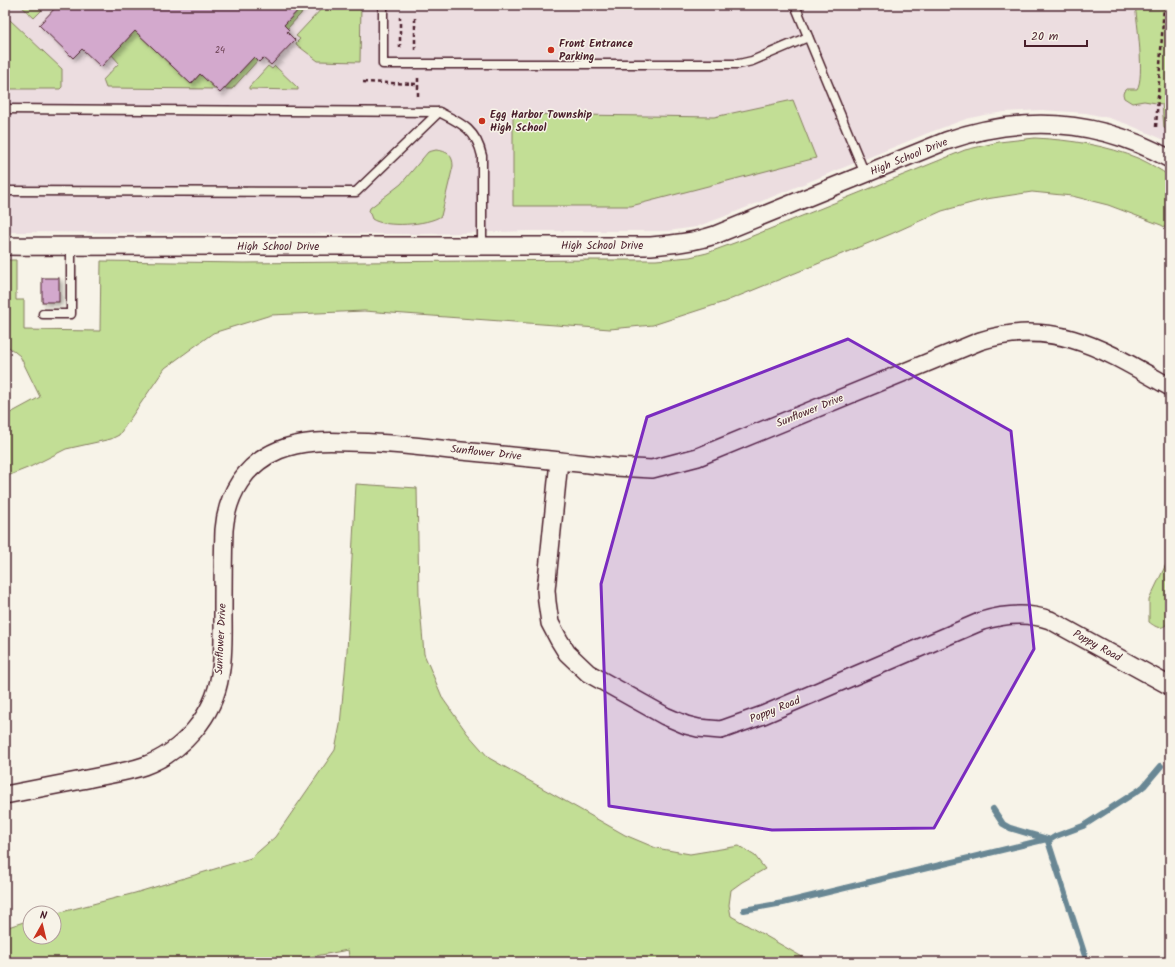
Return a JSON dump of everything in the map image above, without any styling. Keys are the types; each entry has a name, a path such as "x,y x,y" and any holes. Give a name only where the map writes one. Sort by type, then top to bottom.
{"street":[{"name":"High School Drive","path":"5,246 651,246 696,241 715,235 946,141 977,131 1015,125 1066,125 1102,131 1140,144 1170,159"},
{"name":"Sunflower Drive","path":"5,795 144,766 170,753 198,726 210,708 218,688 220,676 223,653 224,530 227,511 232,496 248,471 268,456 296,444 312,442 372,442 634,469 652,469 698,458 980,341 1016,333 1036,333 1068,337 1101,350 1170,387"},
{"name":"Poppy Road","path":"559,461 546,590 548,614 554,631 567,653 588,673 665,716 686,725 710,730 721,730 730,727 763,715 982,621 1010,614 1039,616 1050,620 1170,686"}],"lane":[{"path":"383,5 383,64 739,64 752,61 808,37"},
{"path":"795,5 865,174"},
{"path":"5,109 439,112 454,119 469,129 480,147 482,156 482,247"},
{"path":"5,191 356,192 439,112"},
{"path":"43,314 71,314 71,247"}],"path":[{"path":"1156,127 1164,5"},
{"path":"400,17 400,48"},
{"path":"415,18 415,52"},
{"path":"363,82 418,84"}],"highlighted area":[{"path":"848,339 1011,431 1034,649 934,828 772,830 609,806 601,584 647,417"}],"shaded area":[{"name":"Egg Harbor Township High School","path":"5,5 1170,5 1170,94 1167,141 1127,124 1086,113 1042,110 984,115 966,119 928,133 696,227 668,231 531,231 423,234 5,232"}],"green space":[{"path":"20,5 47,5 34,18"},
{"path":"303,5 309,5 287,29 284,25"},
{"path":"325,5 361,5 360,62 318,61 297,45 296,43 300,39 296,36"},
{"path":"1135,5 1170,5 1170,131 1164,128 1162,104 1144,101 1132,103 1124,98 1124,91 1127,89 1137,89 1139,83 1140,49"},
{"path":"5,17 62,69 62,87 60,89 5,89"},
{"path":"135,31 191,84 200,74 216,89 106,88 103,80 119,63 112,55"},
{"path":"254,57 258,60 232,89 224,89"},
{"path":"268,66 272,69 275,66 298,88 298,90 249,89 249,87"},
{"path":"793,100 816,158 631,206 513,206 513,114 714,117"},
{"path":"1035,138 1062,140 1114,150 1140,159 1170,176 1170,230 1161,225 1108,205 1072,196 1032,192 986,199 942,211 891,234 724,302 653,325 610,329 364,311 271,315 213,333 165,368 119,435 111,439 66,449 30,467 5,477 5,416 40,397 20,356 5,344 5,260 16,260 16,300 24,300 24,330 100,331 101,261 244,263 656,260 690,257 707,253 745,239 965,150 999,142"},
{"path":"436,150 449,154 453,162 441,216 427,222 406,224 386,224 372,219 369,211 370,208 401,184 428,152"},
{"path":"356,484 417,488 419,596 424,654 443,699 467,733 489,758 625,835 656,848 690,854 739,846 755,856 765,869 731,890 729,905 731,916 811,962 350,962 348,950 283,962 5,962 5,928 22,923 22,945 62,945 62,912 135,893 251,858 275,837 335,750 340,725 347,651"},
{"path":"1170,556 1170,621 1165,626 1160,628 1149,622 1149,600"}],"building":[{"path":"58,5 303,5 284,25 289,30 287,32 295,40 271,65 263,58 259,62 254,57 220,93 200,74 191,84 135,31 101,67 82,49 73,58 39,25"},
{"path":"42,278 59,278 59,302 42,302"}],"waterway":[{"path":"1048,841 1056,836 1083,826 1139,790 1161,766"},
{"path":"993,809 1003,824 1010,828 1047,839 1087,962"},
{"path":"744,910 783,903 1047,839"}],"place":[{"name":"Front Entrance Parking","path":"551,50"},
{"name":"Egg Harbor Township High School","path":"482,121"}]}
